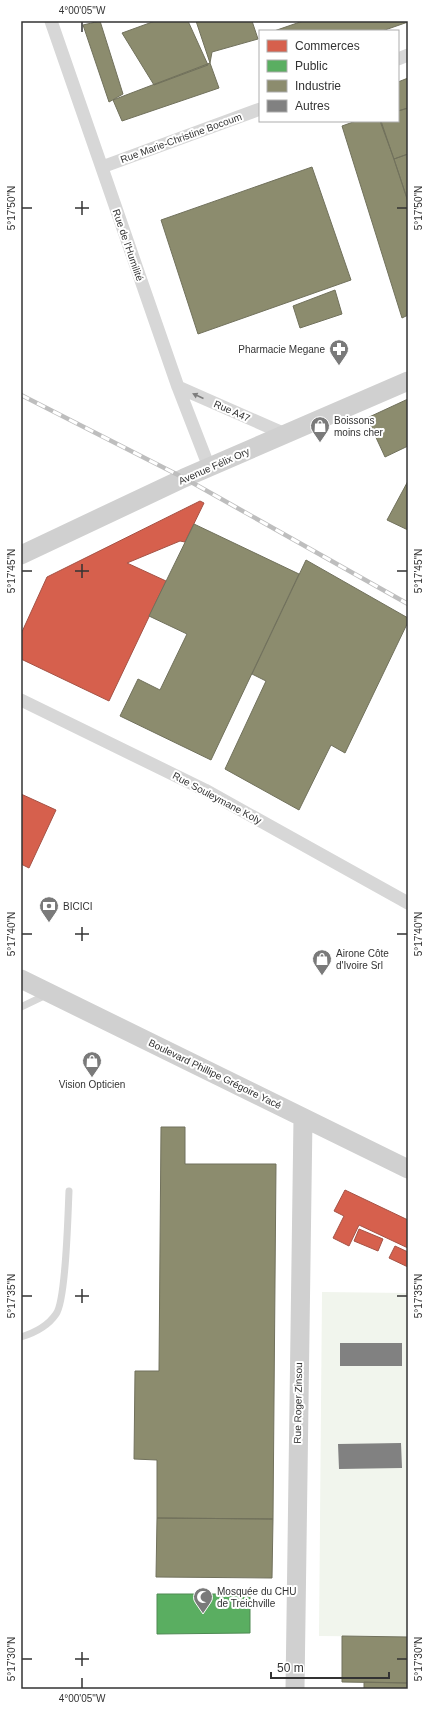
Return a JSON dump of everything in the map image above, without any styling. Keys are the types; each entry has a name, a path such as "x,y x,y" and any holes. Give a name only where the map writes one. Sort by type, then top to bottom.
{"street":[{"name":"Rue de l'Humilité","path":"55,25 178,388 209,467"},
{"name":"Rue Marie-Christine Bocoum","path":"102,167 259,109"},
{"name":"Avenue Félix Ory","path":"21,555 209,467 408,381"},
{"name":"Rue A47","path":"178,388 285,434"},
{"name":"Rue Souleymane Koly","path":"21,700 205,790 408,903"},
{"name":"Boulevard Phillipe Grégoire Yacé","path":"21,979 408,1170"},
{"name":"Rue Roger Zinsou","path":"295,1689 303,1118"}],"lane":[{"path":"21,1007 49,993"},
{"path":"21,1337 35,1333 57,1313 62,1294 69,1191"}],"shaded area":[{"path":"322,1292 408,1293 408,1637 319,1636"}],"building: Commerces":[{"path":"200,501 204,503 185,542 180,541 127,563 166,581 109,701 21,659 21,634 47,577"},
{"path":"21,794 56,810 29,868 21,864"},
{"path":"345,1190 408,1220 408,1248 359,1225 349,1246 333,1238 344,1216 334,1211"},
{"path":"359,1229 383,1239 378,1251 354,1241"},
{"path":"395,1246 408,1252 408,1267 389,1258"}],"building: Public":[{"name":"Mosquée du CHU de Treichville","path":"157,1594 250,1594 250,1633 157,1634"}],"building: Industrie":[{"path":"100,21 123,94 109,102 83,25"},
{"path":"155,21 188,21 208,65 154,85 122,33"},
{"path":"196,21 252,21 258,39 212,52 210,63"},
{"path":"303,21 408,21 385,30 277,30"},
{"path":"210,63 219,88 122,121 113,100"},
{"path":"408,78 408,108 399,111 399,82"},
{"path":"408,108 408,154 394,159 380,122 399,122 399,111"},
{"path":"353,122 381,122 408,201 408,315 402,318 342,126"},
{"path":"408,154 408,202 394,159"},
{"path":"312,167 351,280 198,334 161,220"},
{"path":"335,290 342,314 300,328 293,306"},
{"path":"408,399 408,446 385,457 367,418"},
{"path":"408,481 408,530 387,520"},
{"path":"194,524 299,574 211,760 120,716 138,679 160,690 187,634 149,616"},
{"path":"306,560 408,618 408,622 345,753 331,745 299,810 225,769 266,681 252,674"},
{"path":"161,1127 185,1127 185,1164 276,1164 273,1519 157,1518 157,1460 134,1459 135,1371 159,1371"},
{"path":"157,1518 273,1519 272,1578 156,1577"},
{"path":"342,1636 408,1637 408,1683 342,1682"},
{"path":"364,1682 408,1683 408,1689 364,1689"}],"building: Autres":[{"path":"340,1343 402,1343 402,1366 340,1366"},
{"path":"401,1443 402,1468 339,1469 338,1444"}],"railway":[{"path":"21,395 184,478 408,604"}],"place":[{"name":"Pharmacie Megane","path":"339,366"},
{"name":"Boissons moins cher","path":"320,443"},
{"name":"BICICI","path":"49,923"},
{"name":"Airone Côte d'Ivoire Srl","path":"322,976"},
{"name":"Vision Opticien","path":"92,1078"},
{"name":"Mosquée du CHU de Treichville","path":"203,1614"}]}
